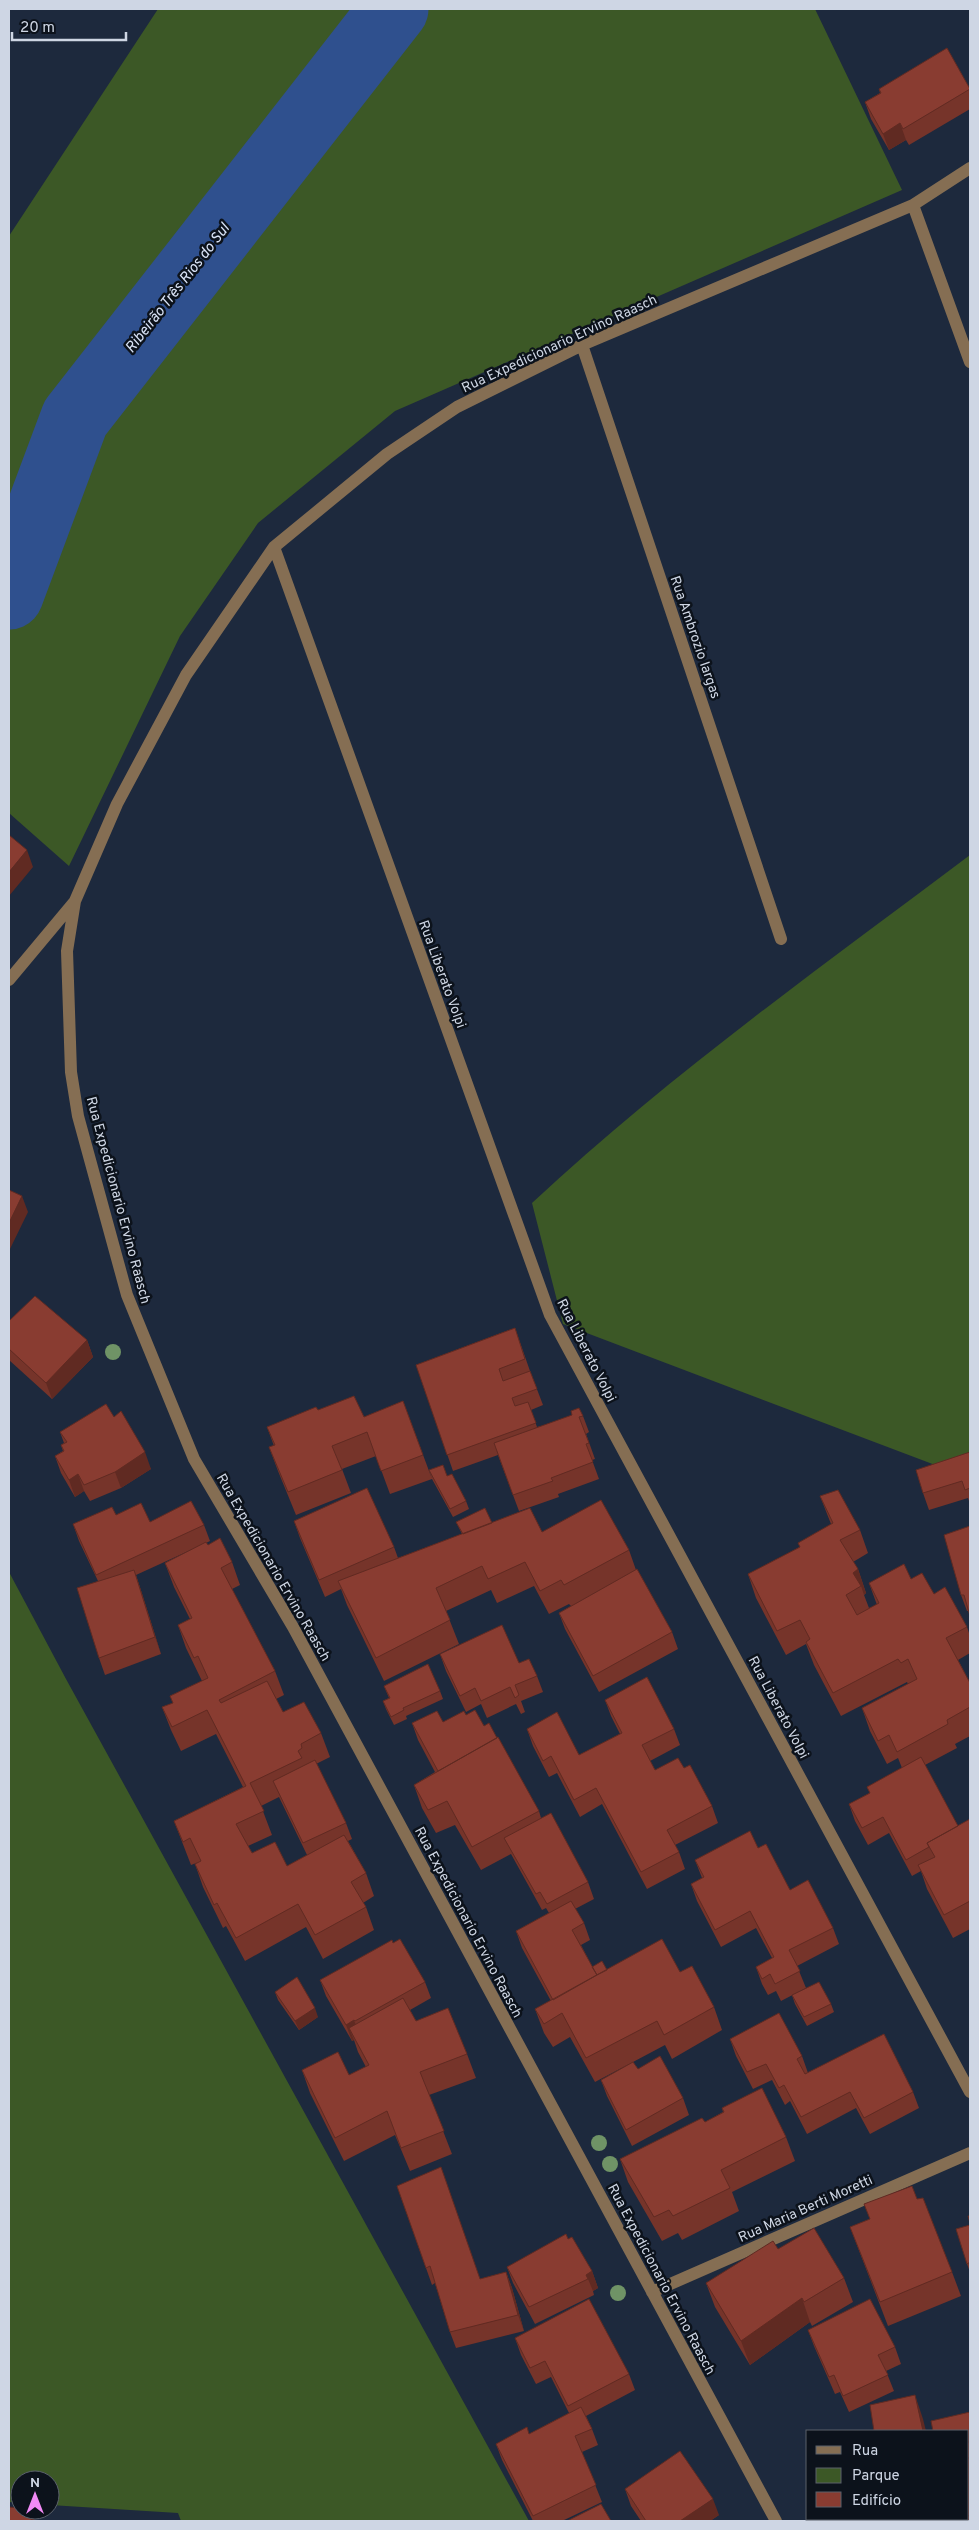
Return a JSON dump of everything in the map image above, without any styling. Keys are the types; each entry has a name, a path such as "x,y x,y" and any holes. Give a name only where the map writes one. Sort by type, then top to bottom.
{"street":[{"name":"Rua Expedicionario Ervino Raasch","path":"776,2521 293,1627 194,1459 127,1294 78,1116 71,1072 67,951 75,900 117,804 186,674 274,547 387,454 457,407 582,345 913,205 970,168"},
{"path":"913,205 970,362"},
{"name":"Rua Ambrozio Iargas","path":"582,345 781,939"},
{"name":"Rua Liberato Volpi","path":"274,547 550,1315 970,2092"},
{"path":"9,980 75,900"},
{"name":"Rua Maria Berti Moretti","path":"652,2292 970,2153"}],"green space":[{"path":"158,9 815,9 902,190 395,411 258,523 180,636 69,866 9,813 9,236"},
{"path":"970,855 970,1464 951,1471 563,1324 532,1203 637,1111 746,1023"},
{"path":"9,1572 529,2521 181,2521 178,2513 60,2506 60,2470 10,2470 9,2502"}],"building":[{"path":"947,48 970,89 903,129 900,123 883,134 865,102 881,93 879,89"},
{"path":"9,835 27,850 9,872"},
{"path":"9,1190 22,1196 9,1223"},
{"path":"35,1296 87,1340 46,1383 9,1349 9,1321"},
{"path":"515,1328 525,1359 499,1369 503,1381 530,1371 537,1389 512,1398 515,1406 528,1402 536,1423 447,1455 416,1365"},
{"path":"354,1396 364,1417 403,1401 423,1455 381,1471 367,1432 332,1446 342,1470 288,1492 269,1447 275,1445 267,1427 316,1407 318,1410"},
{"path":"106,1404 114,1417 121,1411 145,1452 115,1472 84,1485 78,1474 69,1480 55,1456 64,1451 61,1445 67,1442 60,1432"},
{"path":"579,1408 583,1416 579,1417 589,1443 586,1444 593,1462 551,1478 553,1481 513,1495 494,1443 572,1415 571,1411"},
{"path":"970,1452 970,1488 965,1490 962,1481 923,1493 916,1470"},
{"path":"443,1465 447,1476 452,1474 466,1501 450,1509 429,1470"},
{"path":"367,1488 394,1547 319,1580 294,1521"},
{"path":"838,1490 860,1530 840,1540 858,1569 853,1573 861,1586 846,1595 857,1615 879,1603 869,1583 904,1564 911,1579 922,1573 934,1594 945,1587 967,1627 946,1638 970,1683 970,1707 947,1720 948,1724 897,1752 889,1735 878,1741 862,1708 917,1679 908,1659 901,1663 898,1659 833,1693 806,1642 810,1639 800,1620 777,1631 748,1574 800,1547 798,1543 833,1523 820,1496"},
{"path":"601,1500 629,1550 564,1585 561,1580 540,1591 525,1562 488,1579 482,1566 436,1588 450,1620 376,1658 338,1581 530,1508 542,1532"},
{"path":"191,1501 204,1525 96,1575 73,1524 112,1507 116,1515 141,1503 150,1522"},
{"path":"485,1508 492,1523 463,1534 456,1522"},
{"path":"970,1526 970,1616 964,1595 961,1595 944,1535"},
{"path":"220,1538 232,1562 221,1568 275,1671 219,1700 221,1703 267,1681 283,1712 304,1702 321,1733 301,1744 302,1748 298,1751 302,1758 250,1783 264,1811 236,1824 252,1853 275,1842 287,1866 344,1835 366,1873 351,1882 366,1907 315,1935 298,1904 236,1938 217,1903 214,1905 195,1864 201,1861 190,1838 183,1842 174,1821 246,1786 207,1710 172,1727 162,1707 173,1703 170,1696 208,1678 198,1656 194,1658 178,1625 192,1618 165,1563 206,1542 208,1545"},
{"path":"637,1569 672,1632 593,1676 559,1613"},
{"path":"134,1570 155,1637 99,1658 77,1588"},
{"path":"502,1625 519,1663 529,1659 537,1676 515,1685 519,1695 515,1698 510,1687 481,1701 475,1688 460,1696 440,1654"},
{"path":"428,1664 440,1691 403,1708 404,1710 391,1717 383,1701 390,1698 384,1686"},
{"path":"647,1677 674,1729 642,1745 655,1770 678,1758 684,1768 690,1765 712,1806 667,1830 679,1852 641,1872 596,1788 574,1800 551,1756 543,1761 527,1729 557,1712 579,1755 622,1733 605,1700"},
{"path":"475,1710 484,1726 489,1723 497,1738 438,1771 412,1723 437,1711 443,1722 464,1711 466,1715"},
{"path":"498,1737 539,1811 472,1847 447,1801 428,1810 414,1785"},
{"path":"921,1757 958,1826 927,1843 929,1847 906,1860 883,1817 862,1828 849,1804 870,1793 867,1787"},
{"path":"315,1760 346,1823 303,1843 273,1781"},
{"path":"551,1813 588,1882 547,1904 540,1892 536,1894 504,1838"},
{"path":"970,1819 970,1901 944,1915 918,1865 935,1857 927,1843"},
{"path":"750,1831 758,1848 766,1844 790,1890 808,1880 833,1928 789,1950 800,1971 775,1984 770,1974 762,1979 756,1967 774,1957 750,1911 715,1930 691,1884 704,1877 695,1860"},
{"path":"571,1901 584,1923 572,1930 597,1975 553,2000 516,1931"},
{"path":"400,1939 425,1982 346,2025 320,1980 392,1940 393,1943"},
{"path":"662,1939 680,1972 692,1966 714,2007 664,2035 657,2021 586,2058 562,2013 544,2024 535,2009"},
{"path":"602,1961 607,1970 597,1975 592,1967"},
{"path":"297,1977 315,2008 295,2021 275,1992"},
{"path":"819,1982 831,2004 804,2017 792,1995"},
{"path":"403,1998 416,2021 448,2008 467,2054 420,2072 444,2131 401,2148 387,2111 335,2138 302,2070 338,2052 349,2075 369,2065 349,2028"},
{"path":"779,2013 802,2056 797,2059 805,2074 884,2034 913,2092 864,2118 850,2092 801,2117 784,2085 779,2088 766,2064 747,2072 730,2039"},
{"path":"660,2056 683,2098 626,2130 601,2080 633,2062 638,2069"},
{"path":"762,2088 786,2137 721,2170 730,2188 673,2216 669,2210 654,2217 620,2159 702,2118 705,2122 724,2112 722,2108"},
{"path":"441,2167 480,2279 506,2272 518,2315 450,2332 430,2266 426,2268 397,2186"},
{"path":"912,2186 917,2199 923,2198 952,2272 880,2302 850,2227 870,2219 864,2204"},
{"path":"970,2225 970,2262 967,2264 956,2229"},
{"path":"814,2228 844,2278 804,2302 802,2298 741,2341 706,2283 773,2241 778,2249"},
{"path":"566,2234 568,2239 572,2237 592,2271 586,2275 588,2279 529,2307 507,2267"},
{"path":"589,2299 629,2374 568,2406 545,2361 530,2368 515,2338"},
{"path":"870,2299 895,2347 878,2355 888,2375 843,2396 834,2375 829,2377 808,2330"},
{"path":"915,2395 923,2430 874,2430 870,2405"},
{"path":"581,2407 592,2429 575,2436 596,2485 533,2516 496,2444 527,2427 529,2434"},
{"path":"970,2412 970,2442 969,2430 933,2430 931,2421"},
{"path":"680,2451 713,2499 680,2521 646,2521 625,2489"},
{"path":"969,2458 970,2458 969,2516"},
{"path":"601,2504 611,2521 567,2521"},
{"path":"9,2507 10,2520 31,2520 31,2521 9,2521"},
{"path":"906,2520 947,2520 941,2521"}],"waterway":[{"name":"Ribeirão Três Rios do Sul","path":"9,595 75,418 394,9"}]}
